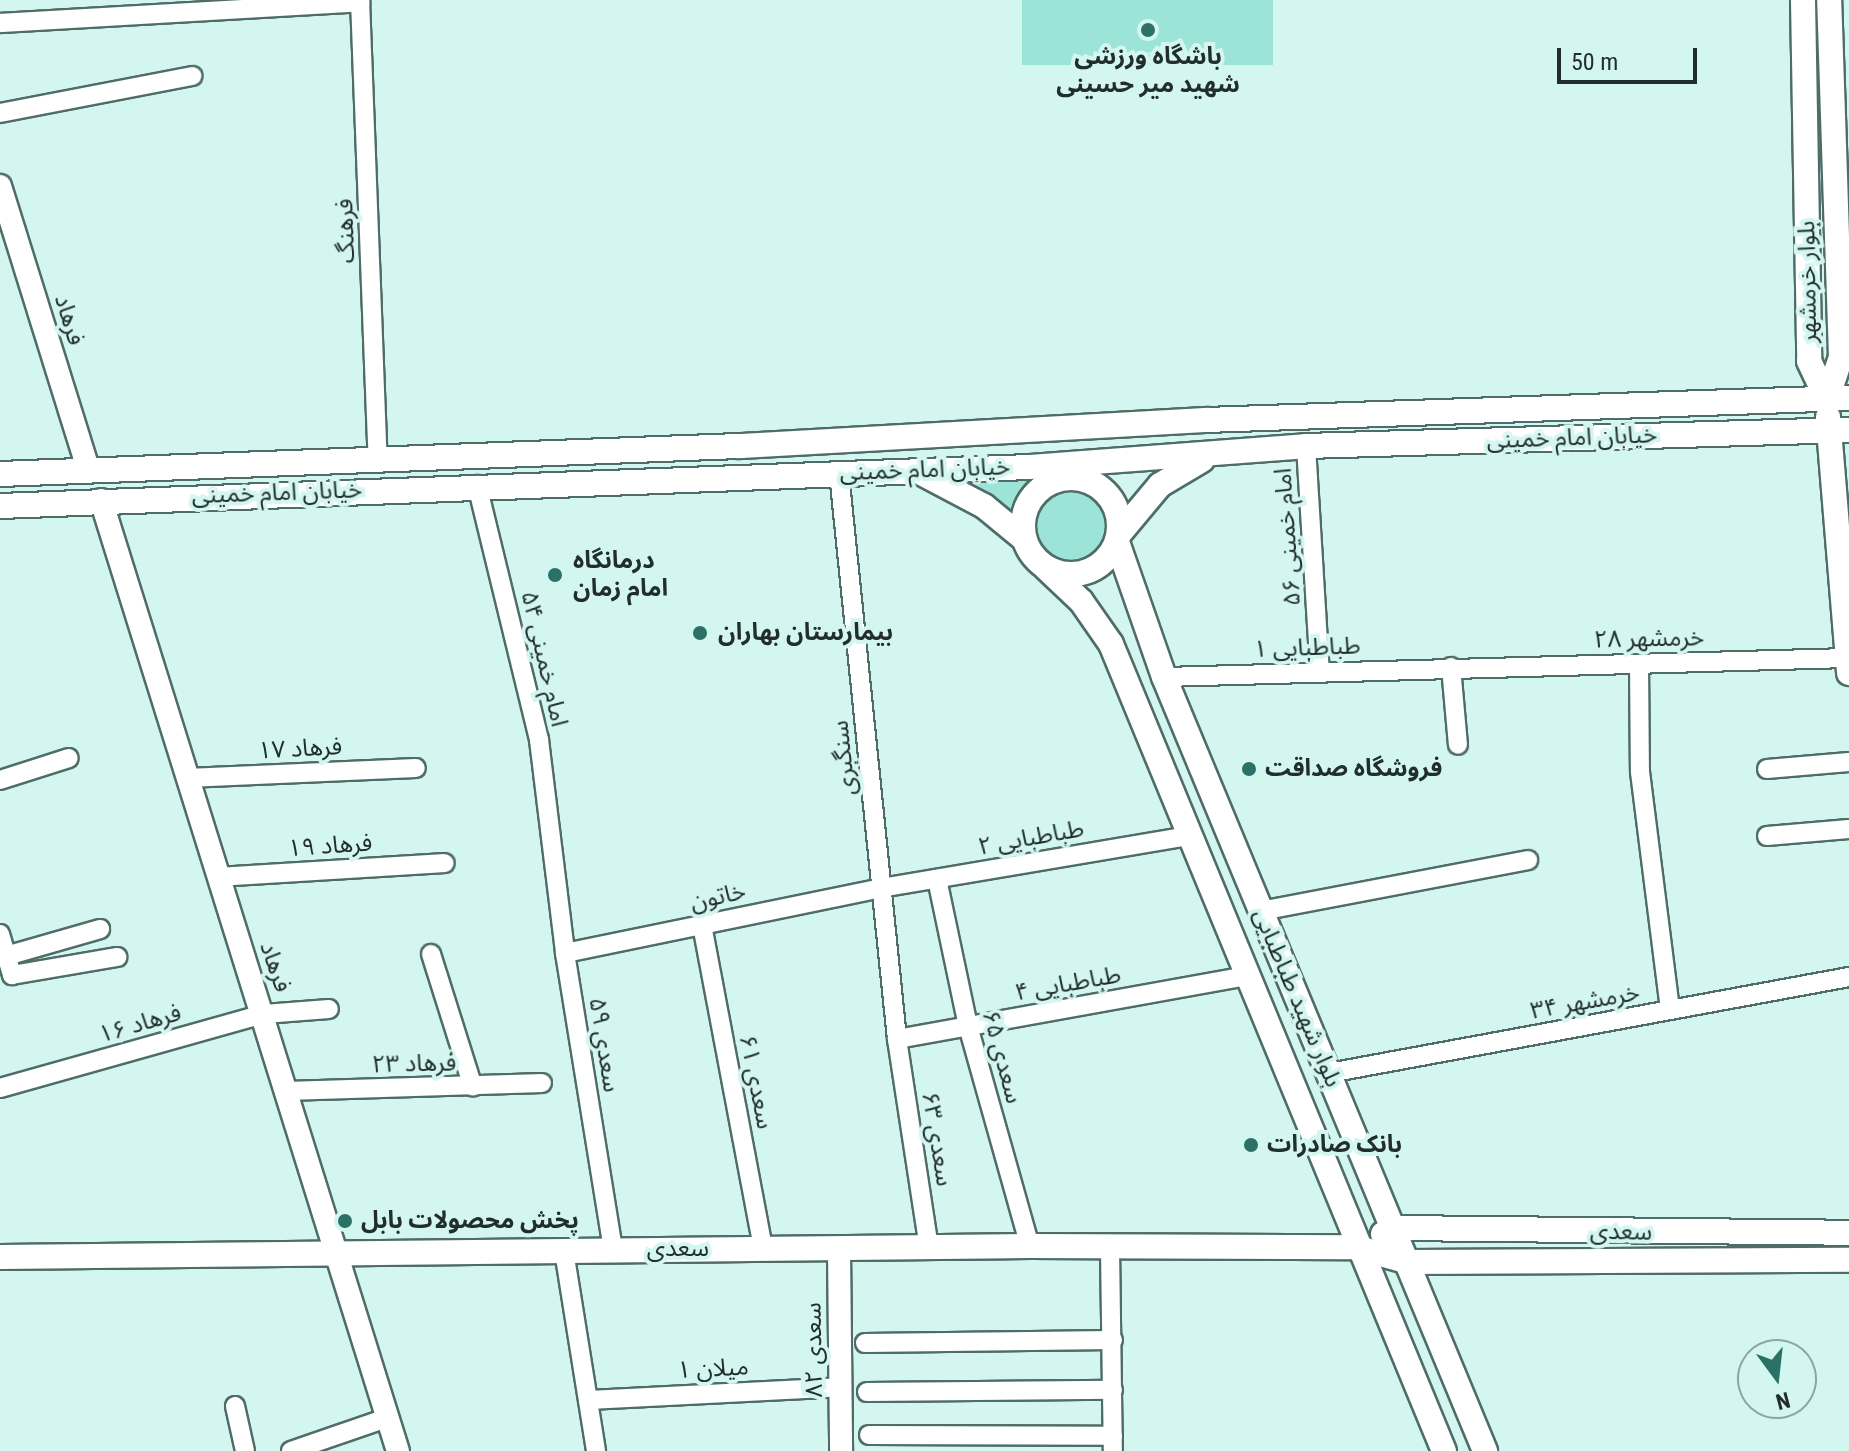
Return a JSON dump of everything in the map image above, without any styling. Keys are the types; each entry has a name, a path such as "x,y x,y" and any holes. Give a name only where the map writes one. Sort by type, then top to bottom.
{"main road":[{"name":"بلوار خرمشهر","path":"1803,0 1809,361 1838,399"},
{"name":"بلوار خرمشهر","path":"1835,1 1841,357 1838,399"},
{"name":"خیابان امام خمینی","path":"0,474 926,437 1120,425 1838,399"},
{"path":"1838,399 1848,666"},
{"path":"1024,539 1025,510 1044,486 1074,473 1120,425"},
{"name":"خیابان امام خمینی","path":"0,506 909,470 1029,467 1074,473 1215,454 1306,446 1839,430"},
{"path":"926,437 986,449 1029,467 1074,473 1104,491 1119,518 1118,538"},
{"path":"909,470 941,479 1024,539 1046,568 1062,574 1096,568 1160,485 1215,454"},
{"name":"بلوار شهید طباطبایی","path":"1118,538 1164,677 1485,1451"},
{"name":"بلوار شهید طباطبایی","path":"1046,568 1081,601 1111,644 1248,976 1355,1247 1444,1451"},
{"path":"1355,1247 1394,1228"},
{"name":"سعدی","path":"1394,1228 1849,1233"},
{"name":"سعدی","path":"0,1257 1030,1246 1355,1247 1409,1262 1849,1260"}],"street":[{"path":"0,23 360,1"},
{"name":"فرهنگ","path":"360,1 378,460"},
{"path":"0,113 192,76"},
{"name":"فرهاد","path":"0,186 88,469"},
{"name":"امام خمینی ۵۶","path":"1306,446 1320,672"},
{"name":"سنگبری","path":"839,473 897,1039"},
{"name":"امام خمینی ۵۴","path":"477,485 539,740 552,847"},
{"name":"فرهاد","path":"101,500 398,1451"},
{"path":"1639,664 1640,772 1670,1010"},
{"name":"خرمشهر ۲۸","path":"1451,667 1639,664 1848,666"},
{"path":"1451,667 1458,745"},
{"name":"طباطبایی ۱","path":"1164,677 1451,667"},
{"path":"0,780 69,758"},
{"path":"1767,769 1849,762"},
{"name":"فرهاد ۱۷","path":"187,778 416,768"},
{"path":"1767,836 1849,829"},
{"name":"طباطبایی ۲","path":"881,888 1188,836"},
{"name":"سعدی ۵۹","path":"552,847 565,953 613,1250"},
{"path":"1261,911 1528,860"},
{"name":"فرهاد ۱۹","path":"218,877 445,863"},
{"name":"سعدی ۶۵","path":"937,879 968,1026 1030,1246"},
{"name":"خاتون","path":"565,953 881,888"},
{"name":"سعدی ۶۱","path":"702,925 763,1249"},
{"path":"6,956 100,929"},
{"path":"0,934 12,975 117,957"},
{"path":"431,954 473,1087"},
{"name":"طباطبایی ۴","path":"897,1039 1248,976"},
{"name":"خرمشهر ۳۴","path":"1329,1073 1849,977"},
{"name":"فرهاد ۱۶","path":"0,1088 264,1014 329,1009"},
{"name":"سعدی ۶۳","path":"897,1039 929,1247"},
{"name":"فرهاد ۲۳","path":"287,1091 542,1083"},
{"path":"869,1435 1113,1444 1110,1248"},
{"name":"سعدی ۸۲","path":"839,1249 841,1451"},
{"path":"564,1251 596,1451"},
{"path":"865,1343 1113,1340"},
{"name":"میلان ۱","path":"588,1400 841,1387"},
{"path":"867,1392 1113,1390"},
{"path":"235,1406 245,1451"},
{"path":"291,1451 387,1418"}],"green space":[{"name":"باشگاه ورزشی شهید میر حسینی","path":"1022,0 1273,0 1273,65 1022,65"},
{"path":"990,473 1030,480 1017,494 1009,519 960,477"},
{"path":"1071,489 1091,495 1101,505 1107,525 1101,545 1091,555 1071,561 1051,555 1041,545 1035,525 1041,505 1051,495"}],"place":[{"name":"باشگاه ورزشی شهید میر حسینی","path":"1148,30"},
{"name":"درمانگاه امام زمان","path":"555,575"},
{"name":"بیمارستان بهاران","path":"700,633"},
{"name":"فروشگاه صداقت","path":"1249,769"},
{"name":"بانک صادرات","path":"1251,1145"},
{"name":"پخش محصولات بابل","path":"345,1221"}]}
